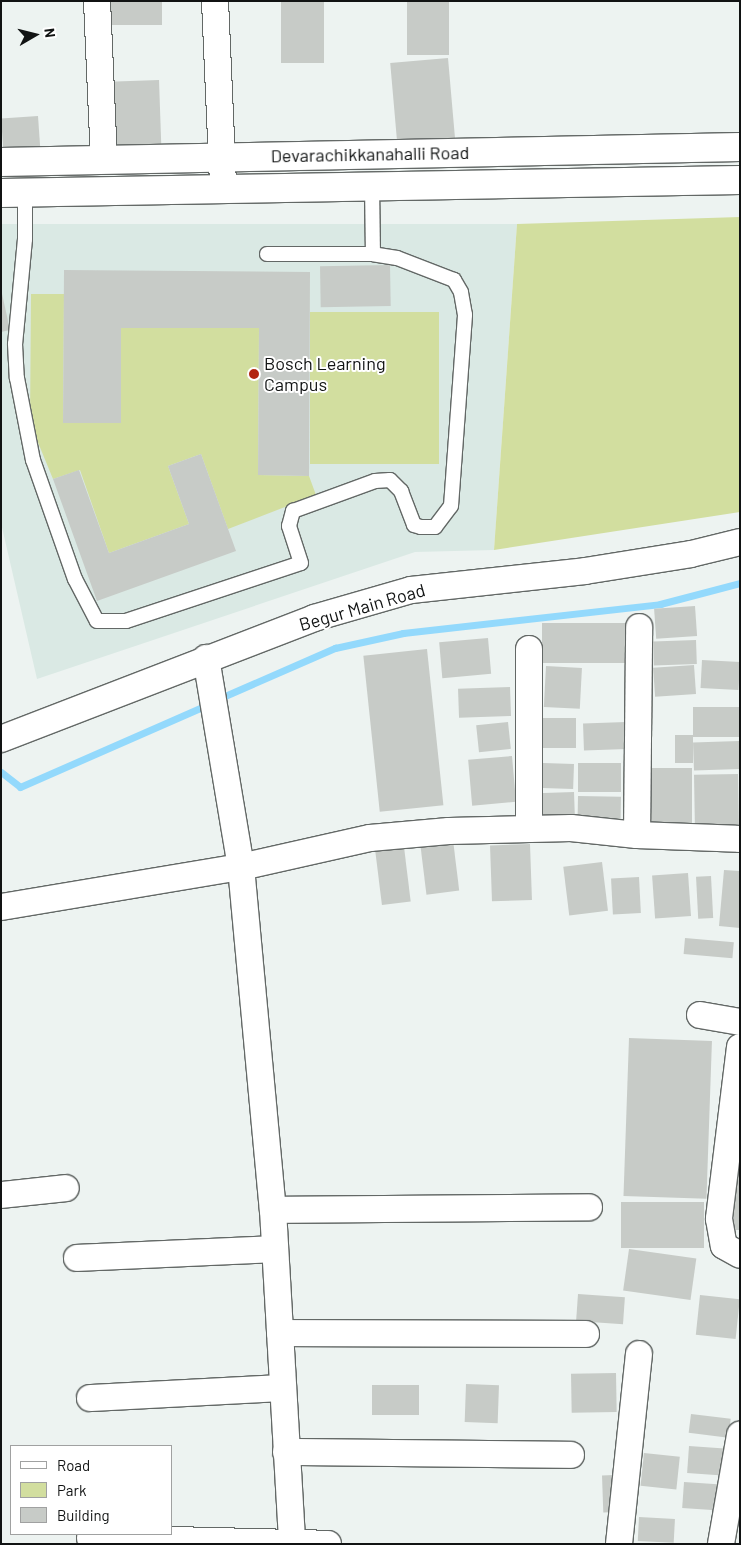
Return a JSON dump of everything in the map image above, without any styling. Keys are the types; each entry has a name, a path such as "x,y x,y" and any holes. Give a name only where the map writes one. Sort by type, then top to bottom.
{"main road":[{"name":"Devarachikkanahalli Road","path":"1,162 740,147"},
{"name":"Devarachikkanahalli Road","path":"13,193 223,187 740,180"}],"street":[{"path":"97,1 104,159"},
{"path":"215,1 223,187"},
{"name":"Begur Main Road","path":"2,733 314,618 411,590 585,571 691,554 740,542"},
{"path":"637,835 639,628"},
{"path":"529,649 530,829"},
{"path":"206,658 241,867 273,1210 292,1543"},
{"path":"1,907 241,867 370,838 449,831 571,828 637,835 740,839"},
{"path":"700,1016 740,1022"},
{"path":"740,1047 719,1219 724,1246 740,1255"},
{"path":"1,1194 66,1188"},
{"path":"273,1210 588,1207"},
{"path":"77,1258 275,1249"},
{"path":"280,1333 586,1334"},
{"path":"619,1544 640,1354"},
{"path":"90,1398 283,1388"},
{"path":"721,1544 740,1435"},
{"path":"286,1452 570,1455"},
{"path":"90,1538 328,1544"}],"lane":[{"path":"372,185 373,254"},
{"path":"13,193 26,240 15,344 17,378 33,460 75,579 97,620 126,621 301,563 289,526 293,511 375,481 390,480 401,491 414,525 435,527 451,506 465,315 461,292 446,275 397,258 373,254 267,254"}],"shaded area":[{"name":"Bosch Learning Campus","path":"1,224 517,224 494,550 415,552 37,679 1,523"}],"green space":[{"path":"740,217 740,512 494,550 517,224"},
{"path":"31,294 64,294 63,423 121,423 121,328 259,328 258,475 309,476 316,495 228,529 201,454 168,466 189,524 109,553 80,470 53,479 30,423"},
{"path":"310,312 439,312 439,464 310,464"}],"building":[{"path":"110,1 162,1 162,25 110,25"},
{"path":"281,1 324,1 324,63 281,63"},
{"path":"407,1 449,1 449,55 407,55"},
{"path":"448,58 455,144 398,149 390,63"},
{"path":"159,80 161,150 111,152 109,82"},
{"path":"38,116 41,155 4,157 1,119"},
{"path":"390,265 391,306 321,307 320,266"},
{"path":"64,270 310,272 309,476 258,475 259,328 121,328 121,423 63,423"},
{"path":"1,289 10,330 1,332"},
{"path":"201,454 236,551 97,601 53,479 79,470 109,553 189,524 168,466"},
{"path":"695,606 697,636 656,639 654,609"},
{"path":"542,623 628,623 628,663 542,663"},
{"path":"488,638 491,674 442,678 439,642"},
{"path":"696,640 697,664 654,665 653,642"},
{"path":"427,649 443,805 380,812 363,656"},
{"path":"702,660 740,662 738,690 701,688"},
{"path":"694,665 696,694 655,697 653,668"},
{"path":"546,666 582,668 580,709 544,707"},
{"path":"510,687 511,716 459,718 458,689"},
{"path":"693,707 740,707 740,737 693,737"},
{"path":"537,718 576,718 576,748 537,748"},
{"path":"508,722 511,749 479,752 476,725"},
{"path":"626,722 627,749 584,750 583,724"},
{"path":"675,735 693,735 693,763 675,763"},
{"path":"739,741 740,769 694,771 693,743"},
{"path":"512,756 516,802 472,806 468,760"},
{"path":"536,763 574,764 573,789 535,788"},
{"path":"578,763 621,763 621,792 578,792"},
{"path":"647,768 692,768 692,830 647,830"},
{"path":"738,774 739,826 695,827 694,775"},
{"path":"574,792 575,819 537,820 536,793"},
{"path":"578,796 621,797 621,823 578,822"},
{"path":"453,840 459,891 426,895 420,844"},
{"path":"530,844 532,900 492,901 490,845"},
{"path":"404,847 411,902 382,905 375,851"},
{"path":"602,862 608,911 569,915 563,867"},
{"path":"724,870 740,871 740,928 719,926"},
{"path":"688,873 691,916 655,918 652,876"},
{"path":"711,876 713,918 698,919 696,877"},
{"path":"639,877 641,913 613,914 611,878"},
{"path":"685,938 734,942 732,958 684,954"},
{"path":"629,1038 712,1041 706,1199 623,1196"},
{"path":"738,1141 740,1141 740,1230 733,1230"},
{"path":"621,1202 704,1202 704,1248 621,1248"},
{"path":"629,1249 696,1258 690,1300 623,1291"},
{"path":"578,1294 625,1297 623,1324 576,1321"},
{"path":"700,1295 740,1299 736,1339 696,1335"},
{"path":"616,1373 617,1412 572,1413 571,1374"},
{"path":"466,1384 499,1385 498,1423 465,1422"},
{"path":"372,1385 419,1385 419,1415 372,1415"},
{"path":"691,1414 731,1419 728,1438 689,1433"},
{"path":"689,1446 728,1449 726,1476 687,1473"},
{"path":"644,1453 680,1457 676,1490 641,1486"},
{"path":"602,1475 614,1475 615,1512 603,1512"},
{"path":"684,1482 725,1485 723,1511 682,1508"},
{"path":"639,1517 675,1519 674,1543 638,1541"}],"waterway":[{"path":"218,699 335,648 403,633 660,604 740,583"},
{"path":"1,772 20,787 209,704"}],"place":[{"name":"Bosch Learning Campus","path":"254,374"}]}
